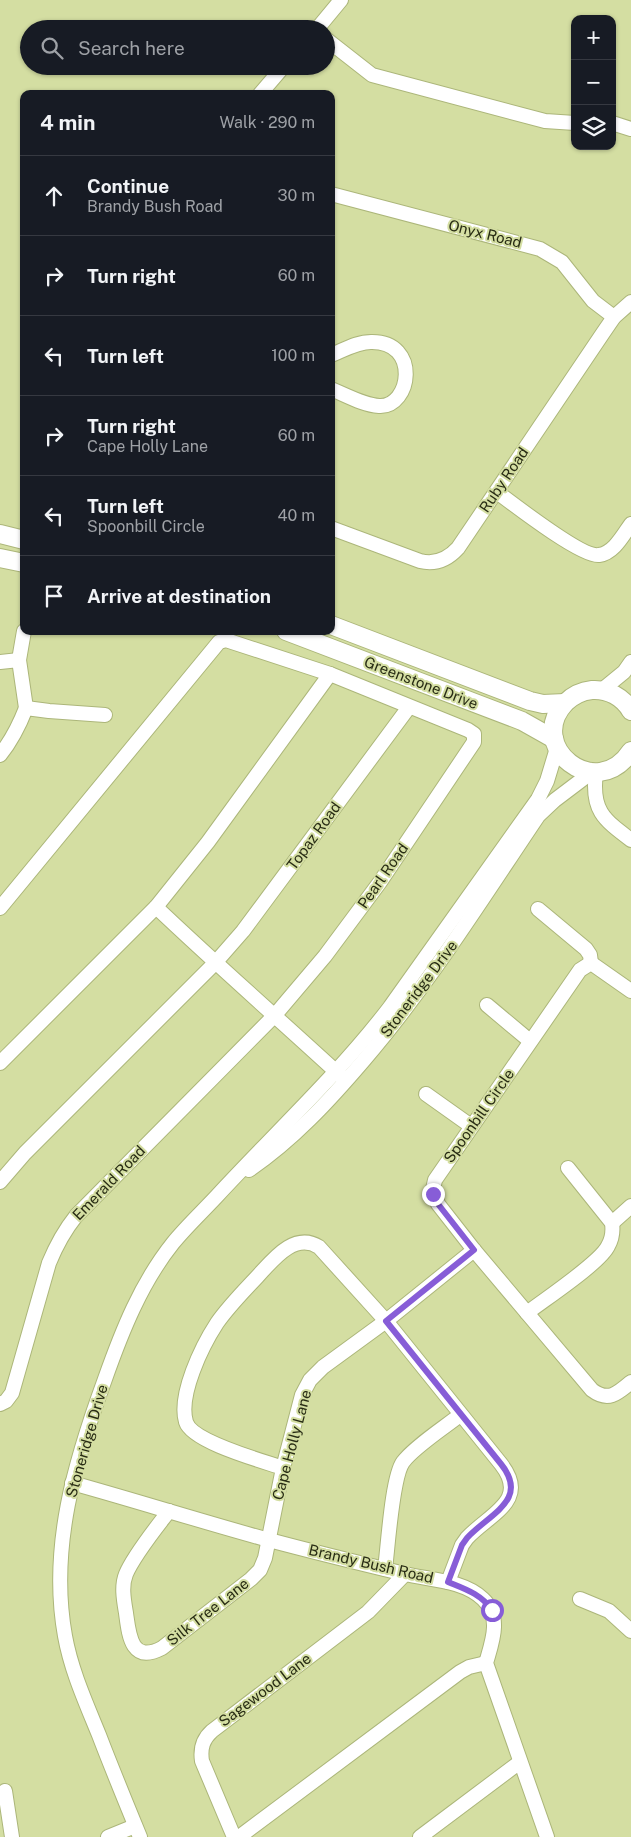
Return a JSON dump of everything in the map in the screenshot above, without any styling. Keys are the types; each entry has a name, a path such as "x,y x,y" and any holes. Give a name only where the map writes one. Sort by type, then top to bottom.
{"main road":[{"path":"0,534 20,539"},
{"path":"0,558 20,562"},
{"name":"Greenstone Drive","path":"335,627 530,701 543,704 566,703"},
{"name":"Greenstone Drive","path":"296,635 522,721 556,743 564,758 573,766 594,772"},
{"path":"556,743 554,730 556,717 566,703 582,692 602,690 617,696 631,711"},
{"path":"594,772 623,767 622,762 631,751"}],"street":[{"path":"324,20 341,0"},
{"path":"335,46 365,71 380,78 545,121 571,123"},
{"path":"263,90 276,75"},
{"path":"616,124 631,129"},
{"name":"Onyx Road","path":"335,197 540,249 562,262 593,301 614,317"},
{"name":"Ruby Road","path":"335,530 420,562 436,562 451,556 497,492 614,317 631,302"},
{"path":"335,353 362,343 380,343 399,352 405,361 406,371 401,392 388,404 380,406 371,404 335,390"},
{"path":"497,492 590,555 599,556 608,552 616,545 631,524"},
{"path":"0,755 14,736 26,708 19,660 23,635"},
{"path":"0,908 219,642 226,640 330,674 410,707"},
{"path":"0,662 19,660"},
{"path":"602,690 624,672 631,662"},
{"path":"0,1063 156,907 208,842 330,674"},
{"name":"Pearl Road","path":"275,1014 325,956 380,882 474,742 474,734 468,730 410,707"},
{"name":"Topaz Road","path":"0,1182 24,1153 215,963 243,931 410,707"},
{"path":"26,708 49,712 105,715"},
{"name":"Stoneridge Drive","path":"138,1832 83,1696 65,1639 59,1591 62,1546 72,1482 99,1395 120,1336 138,1297 154,1269 174,1242 225,1187 271,1155 330,1101 342,1076 367,1037 538,798 548,781 556,743"},
{"path":"594,772 594,787 599,810 605,819 631,840"},
{"name":"Stoneridge Drive","path":"342,1076 427,980 538,816 555,800 594,772"},
{"path":"156,907 215,963 275,1014 342,1076"},
{"path":"538,909 586,949 590,955 591,963 631,991"},
{"name":"Spoonbill Circle","path":"591,963 580,970 530,1041 435,1180 433,1189 438,1204 474,1250 592,1390 600,1396 610,1396 631,1382"},
{"path":"487,1005 530,1041"},
{"name":"Emerald Road","path":"0,1404 6,1401 12,1393 49,1263 64,1231 76,1216 275,1014"},
{"path":"426,1094 472,1126"},
{"path":"568,1168 612,1223"},
{"path":"527,1313 603,1253 610,1241 612,1223 631,1206"},
{"path":"283,1468 206,1441 195,1434 187,1426 184,1404 200,1356 217,1324 228,1309 282,1251 304,1243 314,1244 319,1247 386,1321 507,1471 511,1480 512,1489 510,1496 505,1504 472,1532 462,1545 448,1582"},
{"name":"Cape Holly Lane","path":"269,1540 283,1468 302,1395 310,1380 323,1367 386,1321 474,1250"},
{"path":"385,1569 396,1482 401,1464 460,1414"},
{"name":"Brandy Bush Road","path":"72,1482 269,1540 405,1574 448,1582 476,1594 492,1610 494,1621 494,1632 486,1663"},
{"path":"154,1506 155,1528"},
{"name":"Silk Tree Lane","path":"170,1511 155,1528 126,1574 123,1585 130,1639 135,1647 144,1652 162,1648 256,1574 265,1558 269,1540"},
{"name":"Sagewood Lane","path":"234,1837 202,1761 201,1749 205,1738 368,1612 405,1574"},
{"path":"580,1599 609,1611 631,1632"},
{"path":"239,1837 460,1672 469,1667 486,1663 547,1837"},
{"path":"420,1837 520,1762"},
{"path":"5,1791 12,1837"},
{"path":"108,1837 138,1832"}],"route":[{"path":"433,1194 438,1204 474,1250 386,1321 507,1471 511,1480 512,1489 510,1496 505,1504 467,1538 458,1554 448,1582 476,1594 492,1610"}]}
